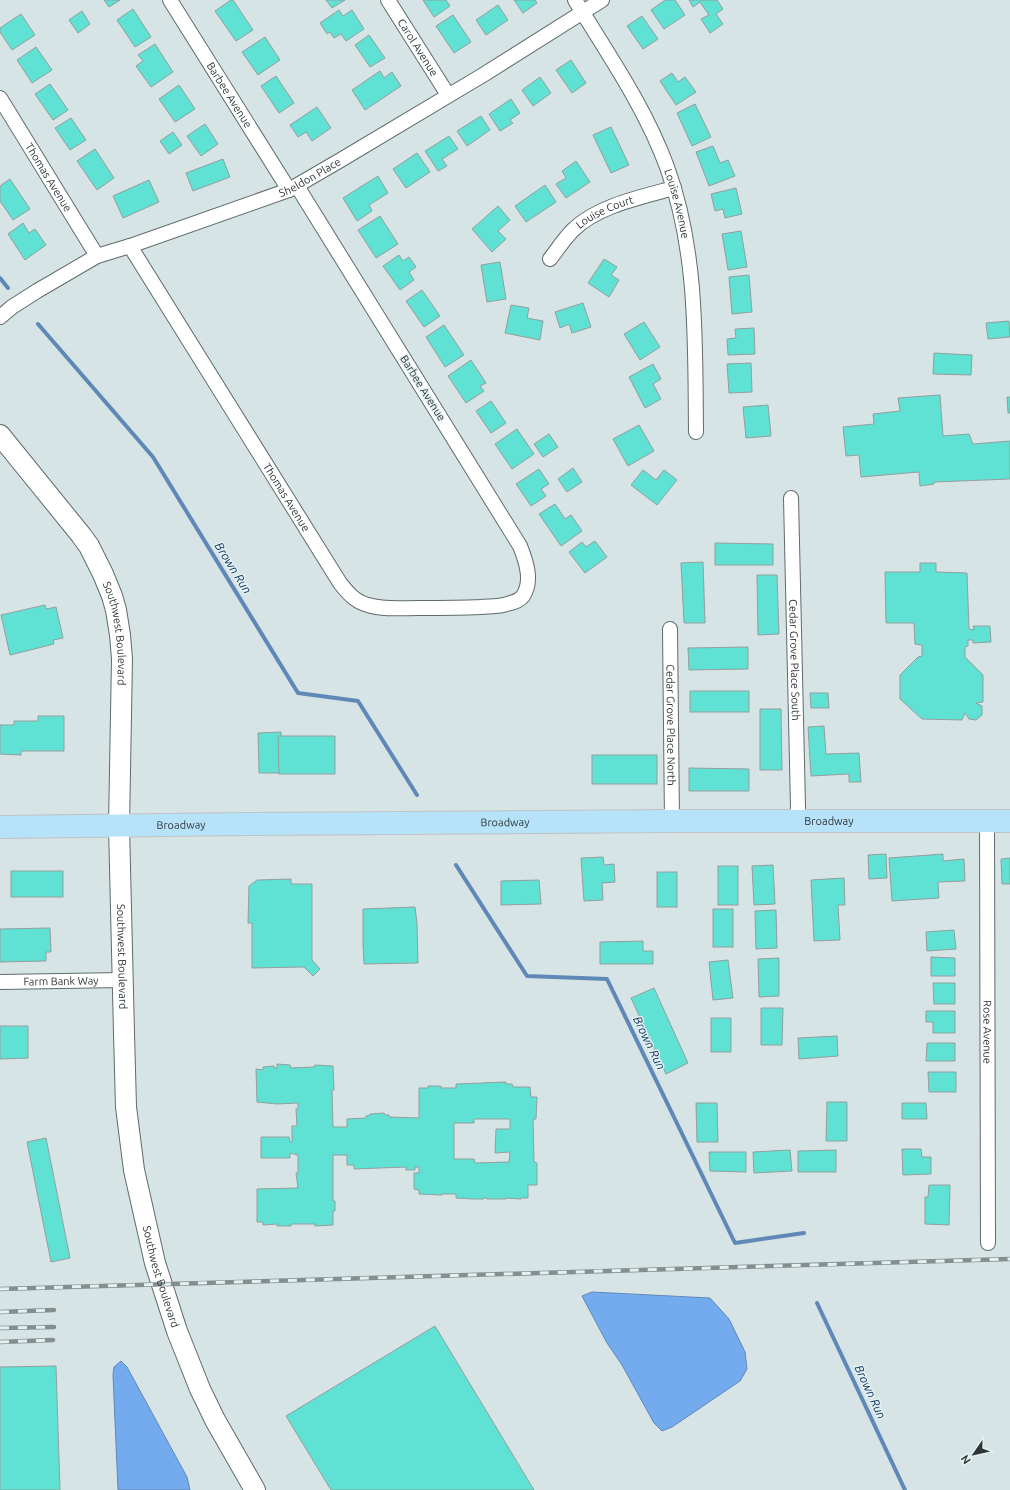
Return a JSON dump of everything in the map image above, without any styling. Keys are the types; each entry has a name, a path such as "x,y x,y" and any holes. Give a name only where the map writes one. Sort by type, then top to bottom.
{"main road":[{"name":"Broadway","path":"0,827 672,821 1010,821"}],"street":[{"name":"Barbee Avenue","path":"170,0 293,188 520,546 528,571 527,585 523,596"},
{"name":"Carol Avenue","path":"388,0 448,95"},
{"name":"Louise Avenue","path":"575,0 617,67 643,114 674,188 680,210 692,276 696,432"},
{"name":"Sheldon Place","path":"0,317 12,307 37,291 97,256 130,246 293,188 339,162 602,0"},
{"name":"Thomas Avenue","path":"0,98 97,256"},
{"name":"Louise Court","path":"550,260 573,230 584,222 614,206 674,188"},
{"name":"Thomas Avenue","path":"130,246 333,573 348,594 357,601 379,608 506,605 523,596"},
{"name":"Southwest Boulevard","path":"0,436 53,498 89,546 103,574 116,610 122,659 119,826 126,1107 134,1170 155,1263 177,1331 200,1389 215,1420 255,1490"},
{"name":"Cedar Grove Place South","path":"791,498 798,807 797,821"},
{"name":"Cedar Grove Place North","path":"670,630 672,821"},
{"name":"Rose Avenue","path":"987,821 988,1243"},
{"name":"Farm Bank Way","path":"0,982 122,980"}],"water":[{"path":"592,1292 710,1298 729,1319 745,1352 747,1369 740,1381 672,1427 662,1431 654,1423 622,1365 607,1343 582,1296"},
{"path":"121,1361 127,1367 187,1477 190,1490 118,1490 113,1375 114,1367"}],"building":[{"path":"104,0 120,0 109,7"},
{"path":"233,0 253,30 236,41 215,11"},
{"path":"326,0 345,0 332,8"},
{"path":"423,0 446,0 450,6 434,17"},
{"path":"514,0 535,0 537,3 523,13"},
{"path":"665,0 675,0 685,15 664,29 651,10"},
{"path":"689,0 717,0 723,9 716,14 723,24 710,33 701,19 709,15 700,2 693,7"},
{"path":"498,5 508,20 486,35 476,20"},
{"path":"133,9 151,37 135,47 117,20"},
{"path":"339,10 343,16 352,10 364,29 346,41 341,34 334,38 330,32 327,34 320,23"},
{"path":"82,11 90,24 78,33 69,20"},
{"path":"21,14 35,35 12,50 0,32 0,28"},
{"path":"453,15 471,42 454,53 436,26"},
{"path":"642,16 658,39 643,49 627,26"},
{"path":"369,35 385,58 370,67 355,45"},
{"path":"265,37 280,60 258,75 242,52"},
{"path":"155,44 173,72 151,87 136,66 143,61 138,55"},
{"path":"36,47 52,70 32,83 17,60"},
{"path":"571,60 586,83 572,93 556,70"},
{"path":"380,71 384,78 392,72 401,86 365,110 352,90"},
{"path":"672,73 678,82 685,77 696,92 676,105 660,81"},
{"path":"276,76 294,103 279,113 261,86"},
{"path":"540,77 551,93 533,106 522,90"},
{"path":"50,84 68,110 53,120 35,94"},
{"path":"179,85 195,109 175,122 159,99"},
{"path":"511,99 520,113 510,120 513,123 500,131 489,114"},
{"path":"695,104 711,137 692,146 677,113"},
{"path":"317,107 331,128 312,141 306,132 298,137 290,125"},
{"path":"481,116 490,130 467,146 457,131"},
{"path":"71,118 86,140 70,150 55,128"},
{"path":"205,124 218,144 201,156 187,136"},
{"path":"611,127 629,165 611,173 593,135"},
{"path":"173,132 182,145 169,154 160,141"},
{"path":"449,136 458,149 442,159 447,166 438,171 425,151"},
{"path":"713,146 720,163 728,160 735,176 709,186 696,152"},
{"path":"95,149 114,178 97,190 77,161"},
{"path":"417,153 430,172 406,188 393,169"},
{"path":"223,159 230,177 193,191 186,173"},
{"path":"576,161 590,182 566,198 556,184 566,178 562,171"},
{"path":"378,176 388,193 369,205 372,211 357,221 343,198"},
{"path":"10,179 30,209 13,220 0,201 0,186"},
{"path":"149,180 159,202 123,218 113,196"},
{"path":"545,185 556,202 526,222 515,206"},
{"path":"736,188 742,214 725,218 723,209 715,211 711,194"},
{"path":"498,206 510,220 498,231 506,239 492,252 472,229"},
{"path":"380,216 398,244 376,258 358,230"},
{"path":"23,223 29,233 35,229 46,245 25,260 8,234"},
{"path":"741,231 747,267 728,270 722,234"},
{"path":"399,255 403,261 409,257 416,267 409,272 414,280 400,290 383,266"},
{"path":"604,259 617,267 611,275 619,280 609,297 588,283"},
{"path":"500,262 506,299 487,302 481,265"},
{"path":"749,275 752,312 732,314 729,277"},
{"path":"422,290 440,316 424,327 406,301"},
{"path":"583,303 591,327 572,333 569,324 560,328 555,312"},
{"path":"511,305 529,308 527,318 543,321 540,340 505,333"},
{"path":"1009,321 1010,337 988,339 986,323"},
{"path":"644,322 660,347 640,360 624,334"},
{"path":"444,325 464,355 445,367 426,337"},
{"path":"754,328 755,354 728,355 727,339 736,338 735,329"},
{"path":"934,353 972,355 971,375 933,374"},
{"path":"471,360 486,383 480,386 484,391 466,403 448,376"},
{"path":"751,363 752,392 729,393 727,364"},
{"path":"653,364 661,379 653,384 661,399 645,408 629,377"},
{"path":"940,395 943,436 969,434 973,444 1010,441 1010,479 934,482 934,484 920,486 919,472 861,477 859,455 846,456 843,427 874,424 873,414 900,411 898,398"},
{"path":"1007,397 1010,397 1010,413 1008,413"},
{"path":"491,401 506,423 491,433 476,411"},
{"path":"768,405 771,436 746,438 743,407"},
{"path":"639,425 654,451 628,466 613,439"},
{"path":"517,429 534,454 512,469 495,444"},
{"path":"549,434 558,447 543,457 534,444"},
{"path":"573,468 582,482 567,492 558,479"},
{"path":"539,469 549,484 541,489 546,496 531,506 516,484"},
{"path":"643,470 656,480 664,470 677,480 657,505 631,485"},
{"path":"555,504 565,519 571,515 582,531 561,546 539,514"},
{"path":"595,541 607,557 585,573 569,552 582,542 586,547"},
{"path":"715,543 773,544 773,565 715,565"},
{"path":"703,562 705,623 684,623 681,563"},
{"path":"920,563 936,563 936,572 967,573 969,629 974,630 973,626 990,626 991,642 973,643 973,640 968,640 968,646 965,647 965,657 983,675 983,702 976,703 982,706 982,715 976,720 969,719 965,713 962,720 922,719 900,699 900,675 918,657 922,656 922,645 915,644 914,623 886,623 885,572 920,572"},
{"path":"757,575 777,575 779,634 758,635"},
{"path":"45,605 46,609 56,607 63,638 53,640 54,644 10,655 1,615"},
{"path":"748,647 748,669 689,670 688,648"},
{"path":"690,691 749,691 749,712 690,712"},
{"path":"810,693 828,693 829,708 811,708"},
{"path":"760,709 781,709 782,770 760,770"},
{"path":"38,716 64,716 64,751 21,751 21,755 0,754 0,725 14,725 14,721 38,721"},
{"path":"824,726 826,754 859,753 861,782 849,782 849,774 811,776 808,727"},
{"path":"281,732 282,773 259,773 258,733"},
{"path":"278,736 335,736 335,774 279,774"},
{"path":"592,755 657,755 657,784 592,784"},
{"path":"689,768 749,769 749,791 689,791"},
{"path":"886,854 887,878 869,879 868,855"},
{"path":"943,854 943,861 964,859 965,881 938,882 939,898 892,901 889,858"},
{"path":"603,857 604,865 614,864 615,882 602,883 603,900 584,901 581,858"},
{"path":"1010,858 1010,884 1002,884 1001,859"},
{"path":"773,865 775,904 754,905 752,866"},
{"path":"718,866 738,866 738,905 718,905"},
{"path":"11,871 63,871 63,897 11,897"},
{"path":"657,872 677,872 677,907 657,907"},
{"path":"844,878 845,905 838,905 840,940 814,941 811,880"},
{"path":"291,879 291,884 312,884 312,960 320,969 313,976 304,967 252,968 252,923 248,923 249,886 257,880"},
{"path":"539,880 541,904 501,905 501,881"},
{"path":"415,907 418,963 364,964 363,909"},
{"path":"713,909 733,909 733,947 713,947"},
{"path":"776,910 777,948 756,949 755,911"},
{"path":"50,928 51,952 46,952 46,961 0,962 0,929"},
{"path":"954,930 956,949 927,951 926,932"},
{"path":"643,941 643,951 653,951 653,964 600,964 600,942"},
{"path":"931,957 955,958 955,976 931,976"},
{"path":"779,958 779,996 759,997 758,959"},
{"path":"728,960 733,998 713,1000 709,962"},
{"path":"933,983 955,983 955,1004 934,1004"},
{"path":"654,988 688,1063 666,1074 631,998"},
{"path":"761,1008 783,1008 782,1045 761,1045"},
{"path":"926,1011 955,1011 955,1033 933,1033 933,1022 926,1022"},
{"path":"711,1018 731,1018 731,1052 711,1052"},
{"path":"0,1026 28,1026 28,1058 0,1059"},
{"path":"837,1036 838,1056 799,1059 798,1038"},
{"path":"927,1043 955,1043 955,1061 926,1061"},
{"path":"277,1064 290,1065 291,1068 314,1067 315,1065 333,1066 333,1127 347,1127 347,1119 366,1118 366,1116 370,1114 384,1113 385,1115 389,1115 389,1117 419,1118 419,1088 428,1088 428,1086 456,1088 456,1084 506,1082 506,1084 512,1084 513,1087 530,1087 531,1097 537,1097 536,1119 533,1119 534,1162 537,1163 537,1185 528,1185 528,1198 521,1199 473,1199 456,1198 456,1194 419,1194 419,1190 414,1189 414,1173 419,1173 419,1167 415,1167 415,1170 406,1170 406,1167 354,1169 354,1165 347,1165 347,1155 333,1155 333,1201 335,1201 335,1211 333,1211 333,1225 263,1225 263,1222 257,1222 257,1189 298,1188 296,1173 298,1173 298,1155 290,1153 290,1158 261,1158 261,1137 289,1137 290,1142 292,1142 292,1126 297,1126 296,1109 298,1109 298,1103 277,1104 257,1102 256,1069 263,1070 263,1067 274,1066 274,1068 277,1068","holes":["474,1119 510,1119 510,1129 496,1129 495,1153 510,1152 509,1162 475,1163 474,1159 454,1159 454,1123 474,1123"]},
{"path":"928,1072 956,1072 956,1092 929,1092"},
{"path":"827,1102 847,1102 847,1141 826,1141"},
{"path":"696,1103 717,1103 718,1142 697,1142"},
{"path":"902,1103 926,1103 927,1119 902,1119"},
{"path":"46,1138 70,1258 51,1262 27,1142"},
{"path":"902,1149 921,1149 922,1157 931,1157 931,1174 903,1175"},
{"path":"790,1150 792,1171 754,1173 753,1152"},
{"path":"836,1150 836,1172 798,1172 798,1151"},
{"path":"709,1152 746,1152 746,1172 710,1171"},
{"path":"929,1185 950,1185 949,1225 925,1224 925,1197 928,1197"},
{"path":"435,1326 534,1490 331,1490 286,1416"},
{"path":"56,1366 60,1490 0,1490 0,1367"}],"waterway":[{"name":"Brown Run","path":"0,278 8,288"},
{"name":"Brown Run","path":"38,324 153,457 298,693 358,701 417,795"},
{"name":"Brown Run","path":"456,865 527,976 607,979 735,1243 804,1233"},
{"name":"Brown Run","path":"817,1303 905,1490"}],"railway":[{"path":"0,1289 1010,1259"},
{"path":"0,1312 54,1310"},
{"path":"0,1328 54,1327"},
{"path":"0,1342 53,1340"}]}
